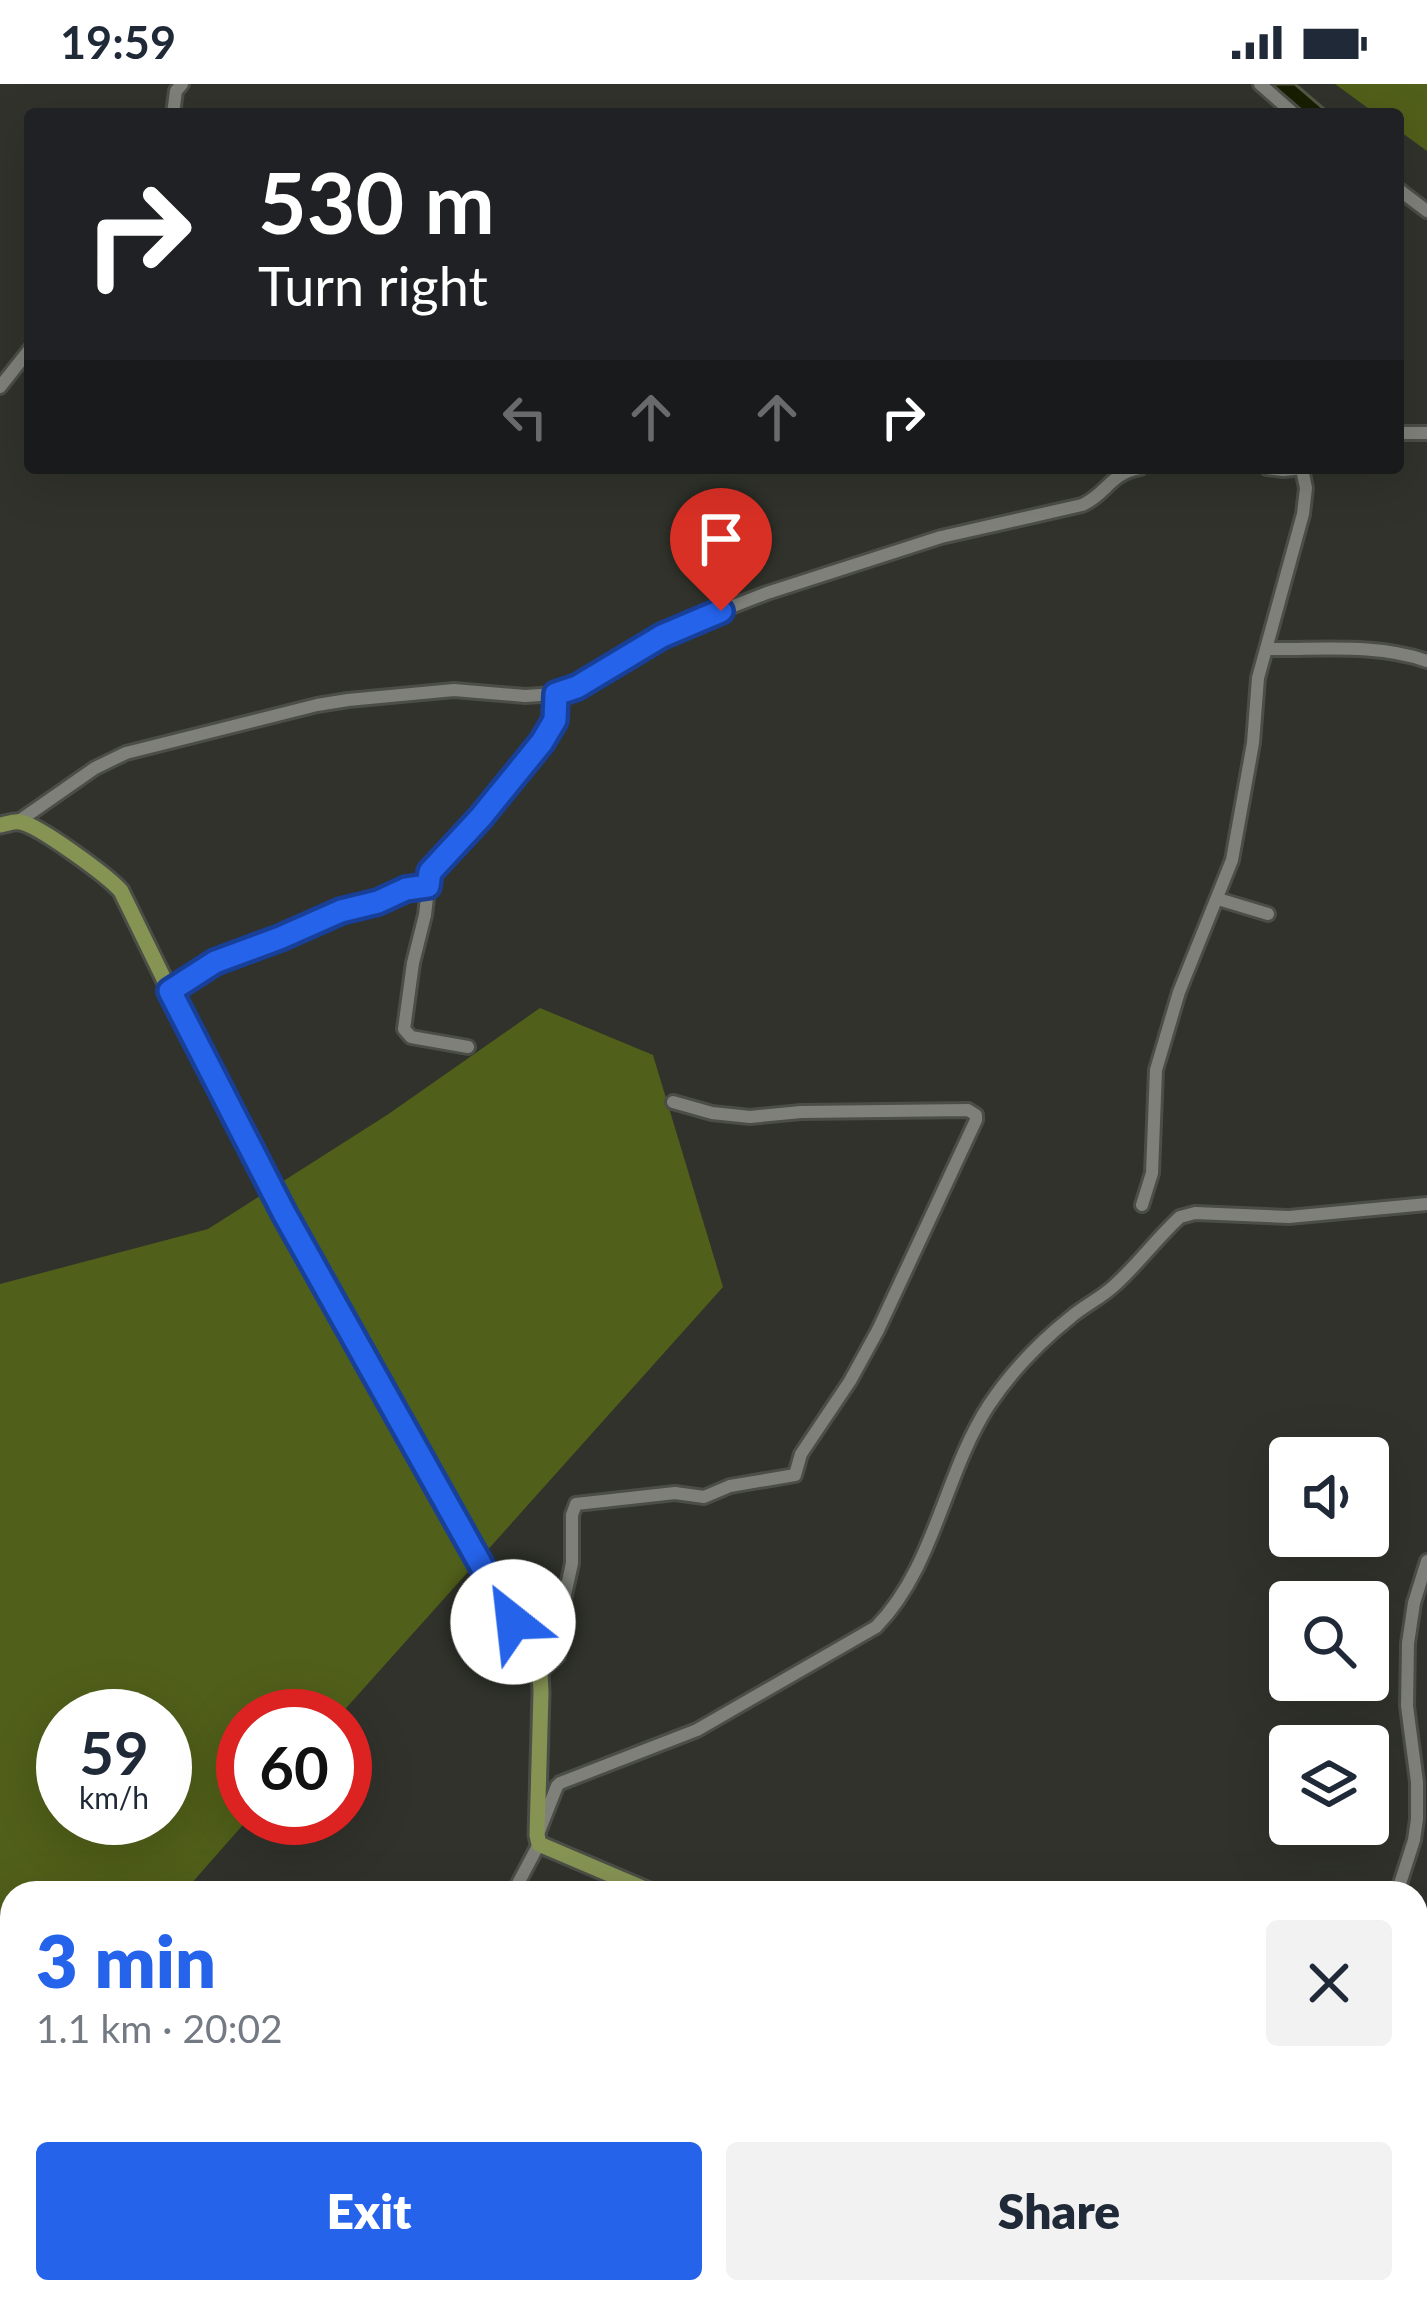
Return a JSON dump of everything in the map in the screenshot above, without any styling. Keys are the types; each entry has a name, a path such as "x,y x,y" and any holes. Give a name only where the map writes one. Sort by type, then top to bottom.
{"main road":[{"path":"0,825 19,821 65,847 121,891 284,1213 540,1672 538,1839 628,1881"}],"street":[{"path":"1261,84 1287,108"},
{"path":"0,387 24,357"},
{"path":"19,821 95,768 126,753 317,705 454,690 537,697 556,694 577,687 682,626 854,563 978,526 1082,506 1118,474"},
{"path":"1142,1205 1152,1173 1156,1070 1179,992 1232,860 1253,743 1258,678 1303,514 1304,474"},
{"path":"1266,649 1398,652 1427,661"},
{"path":"468,1047 411,1037 404,1029 430,872 542,742 555,720 556,694"},
{"path":"170,991 215,962 341,911 428,886"},
{"path":"1218,898 1268,914"},
{"path":"540,1672 558,1656 576,1504 675,1493 704,1496 730,1486 795,1475 801,1454 878,1330 976,1120 976,1114 968,1110 750,1117 673,1102"},
{"path":"519,1881 560,1783 697,1730 876,1627 917,1563 988,1406 1052,1334 1113,1287 1180,1217 1196,1213 1289,1217 1427,1204"},
{"path":"1401,1881 1417,1819 1407,1706 1408,1643 1427,1562"}],"green space":[{"path":"1335,84 1427,84 1427,151 1404,134 1404,108 1368,108"},
{"path":"540,1008 653,1055 723,1287 363,1689 216,1689 216,1845 225,1845 194,1881 0,1881 0,1284 208,1229 387,1115"}],"shaded area":[{"path":"1271,84 1295,84 1323,108 1299,108"}],"route":[{"path":"513,1622 284,1213 170,991 208,964 341,911 428,886 430,872 542,742 555,720 556,694 577,687 640,647 721,611"}]}
